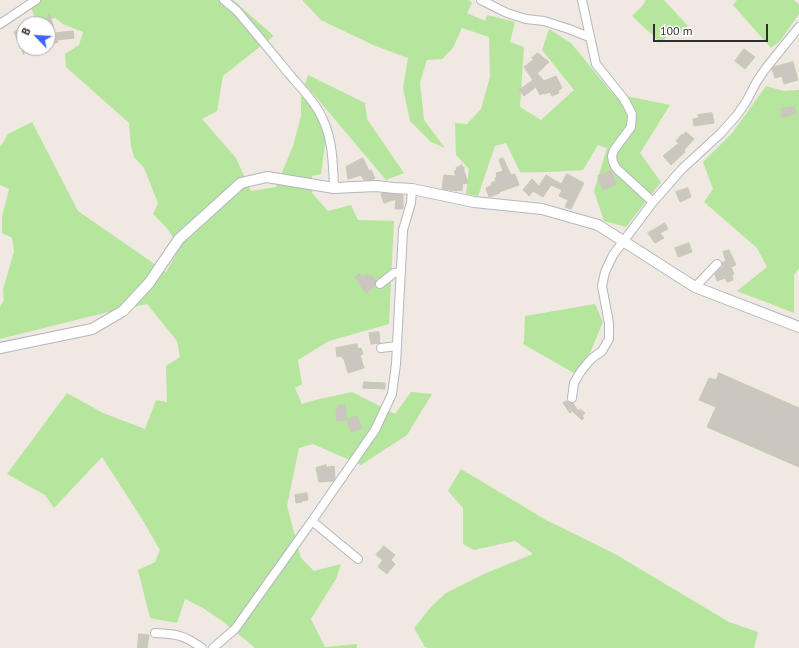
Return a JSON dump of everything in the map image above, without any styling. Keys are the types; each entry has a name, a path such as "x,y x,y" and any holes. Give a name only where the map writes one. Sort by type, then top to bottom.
{"street":[{"path":"0,24 36,0"},
{"path":"224,0 237,11 318,110 325,123 332,151 334,188"},
{"path":"481,0 507,13 526,19 549,22 589,37"},
{"path":"582,0 596,64 624,99 632,114 631,127 614,150 612,156 613,162 616,168 653,202"},
{"path":"572,398 574,383 581,371 591,359 602,351 609,339 609,323 602,286 605,272 613,255 653,202 682,169 720,134 737,115 763,72 799,27"},
{"path":"0,348 92,328 123,311 149,283 179,239 241,183 267,177 334,188 376,186 412,189 474,202 542,209 598,225 695,287 799,327"},
{"path":"212,648 235,629 312,521 376,430 392,394 396,364 403,230 411,203 412,189"},
{"path":"695,287 717,264"},
{"path":"380,284 394,273 401,272"},
{"path":"381,348 397,346"},
{"path":"312,521 358,559"},
{"path":"155,633 173,634 185,637 192,640 202,648"}],"green space":[{"path":"28,0 233,0 274,36 223,76 217,111 202,119 236,158 251,191 276,187 293,146 301,116 301,96 318,106 317,118 326,137 321,174 312,176 312,193 328,211 351,205 358,220 394,221 389,324 329,341 298,360 302,384 295,388 302,404 352,392 395,414 411,392 432,394 407,435 361,465 313,444 299,448 287,506 301,558 314,571 341,564 336,579 311,619 325,647 357,644 357,648 254,648 222,621 203,608 185,599 177,623 150,618 138,570 155,562 160,550 102,457 54,508 45,495 7,474 67,393 103,413 145,429 156,400 167,402 166,366 180,357 177,341 147,304 104,313 0,339 0,307 4,300 3,290 14,251 12,238 2,233 2,217 9,189 0,185 0,147 8,134 32,122 78,211 166,272 180,247 165,226 153,214 158,203 144,168 134,157 131,146 129,123 66,67 65,54 79,45 83,32 63,24 56,19 56,16 34,16"},
{"path":"303,0 469,0 472,3 467,13 485,21 487,15 515,22 510,42 524,47 520,107 541,120 574,90 542,50 549,29 571,43 612,93 670,105 640,153 661,182 626,227 604,221 594,191 607,148 598,145 583,170 520,172 506,143 495,146 478,196 466,194 469,169 456,155 455,123 467,124 481,109 490,77 489,37 462,28 453,48 442,59 427,60 420,82 424,120 445,148 431,142 410,121 403,88 408,58 373,45 321,20"},
{"path":"646,0 664,0 688,26 678,35 668,35 661,43 632,16"},
{"path":"737,0 794,0 799,5 799,14 780,41 771,48 733,5"},
{"path":"308,75 365,103 367,119 404,173 386,180 305,84"},
{"path":"766,86 784,91 799,90 799,268 794,275 794,313 737,291 767,267 757,248 704,202 713,189 703,162 733,132"},
{"path":"595,304 603,322 590,353 574,373 523,344 525,316"},
{"path":"461,469 546,520 615,554 729,622 758,632 754,648 425,647 414,628 431,607 446,593 486,573 533,554 515,541 474,550 463,544 463,508 448,491"}],"building":[{"path":"73,31 74,38 57,40 58,42 56,43 56,33"},
{"path":"744,49 755,57 745,69 735,61"},
{"path":"538,53 549,62 537,73 544,81 556,76 562,88 558,91 559,93 552,96 550,92 540,95 536,87 524,96 519,90 533,80 524,67 534,59 532,58"},
{"path":"793,62 798,80 784,84 782,76 775,78 772,69 774,67"},
{"path":"794,107 796,114 782,117 781,109"},
{"path":"712,113 714,123 694,126 693,119 699,118 698,115"},
{"path":"686,132 694,139 684,150 685,152 671,165 663,156 679,143 676,141"},
{"path":"363,158 369,171 371,170 375,178 373,180 364,180 361,175 348,179 346,167"},
{"path":"503,158 511,175 515,174 519,185 489,197 486,188 492,185 491,183 496,181 496,173 503,171 499,160"},
{"path":"462,165 462,167 464,167 468,183 464,184 463,181 462,191 442,189 444,175 456,176 454,171"},
{"path":"611,171 616,184 603,190 598,176"},
{"path":"567,174 584,183 571,209 565,207 568,200 559,196 562,190 551,185 543,197 533,191 529,196 523,190 532,179 539,186 546,175 561,184"},
{"path":"688,188 691,197 680,202 676,192"},
{"path":"382,193 403,195 403,209 395,209 396,199 384,203"},
{"path":"665,223 668,229 660,233 664,238 655,243 648,233"},
{"path":"689,243 692,252 678,257 675,248"},
{"path":"729,250 736,265 731,267 734,274 732,275 733,280 727,282 725,278 717,281 715,274 723,266 722,263 726,261 723,252"},
{"path":"360,274 362,277 367,274 369,276 371,275 376,281 375,286 366,293 355,277"},
{"path":"379,332 380,343 371,344 369,333"},
{"path":"357,344 358,349 361,348 363,354 360,355 364,368 348,373 342,356 337,357 336,348"},
{"path":"719,373 799,408 799,467 707,427 716,407 699,400 709,378 716,380"},
{"path":"364,382 385,383 385,389 363,388"},
{"path":"567,401 569,403 573,403 578,411 580,409 585,413 582,416 584,418 582,420 572,411 570,413 563,403"},
{"path":"345,405 347,420 337,421 336,412 338,406"},
{"path":"357,416 362,428 351,432 347,420"},
{"path":"326,465 326,467 334,466 335,478 333,481 319,482 316,468"},
{"path":"307,493 308,500 296,503 295,495"},
{"path":"384,546 395,555 391,560 395,564 387,574 378,567 383,560 376,555"},
{"path":"139,634 149,635 147,648 138,648"}]}
